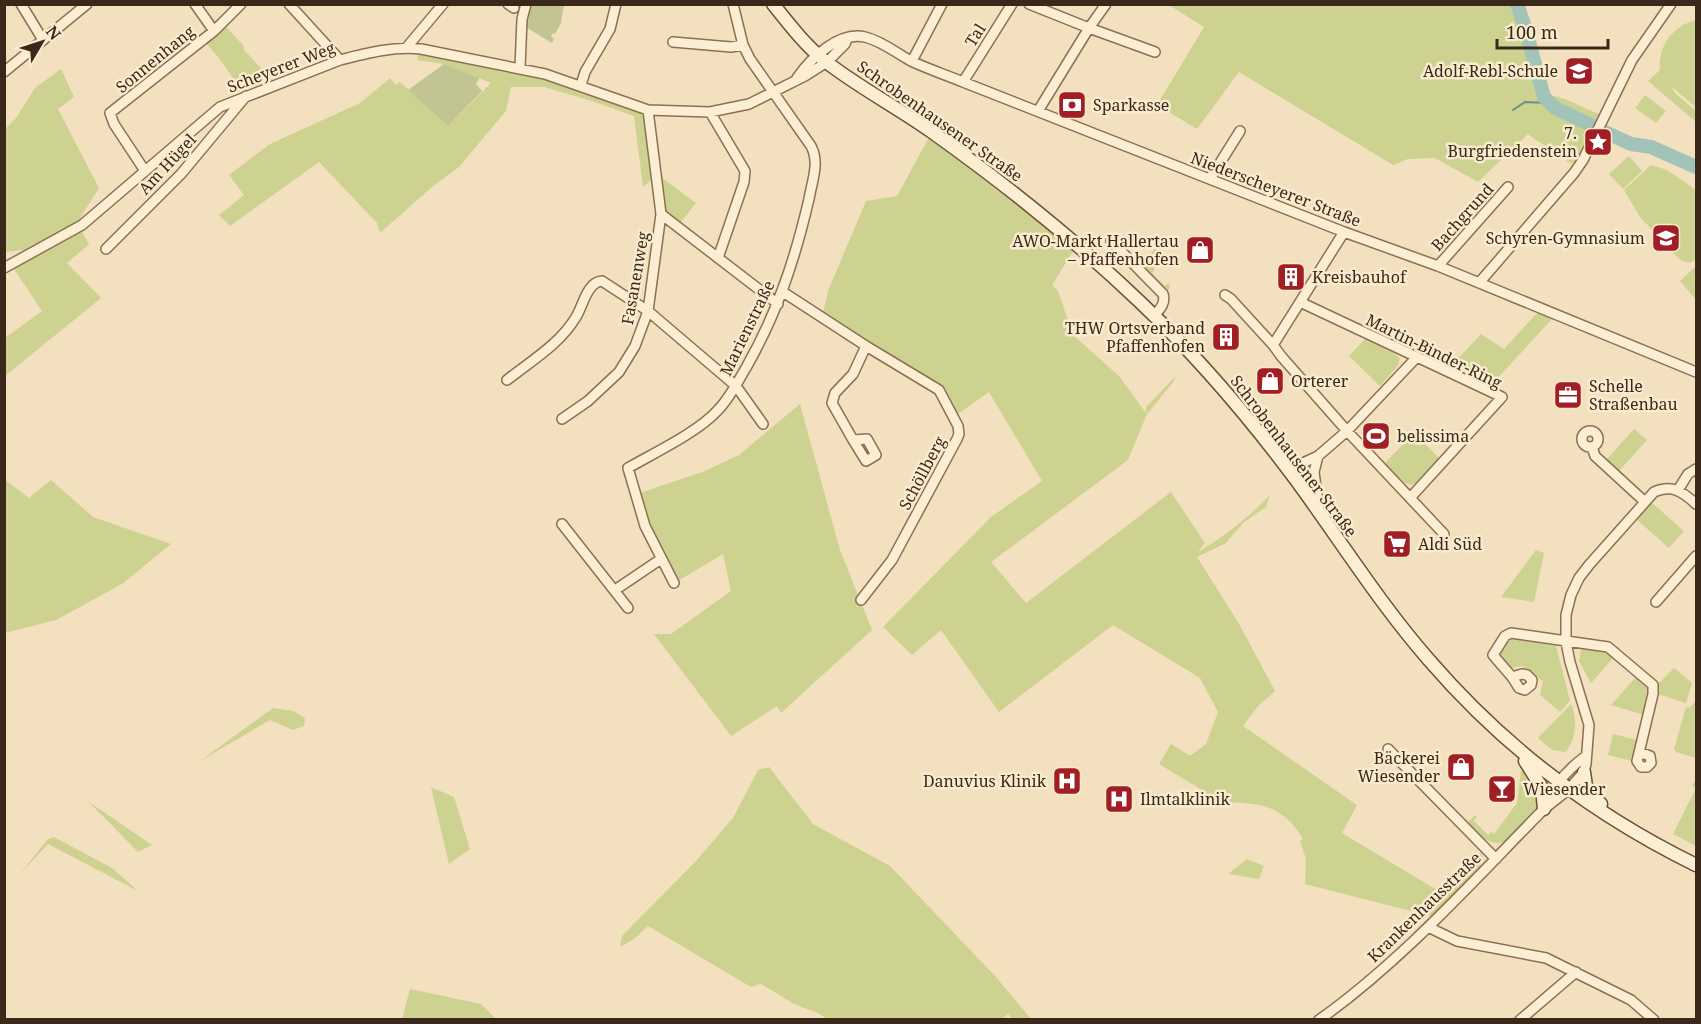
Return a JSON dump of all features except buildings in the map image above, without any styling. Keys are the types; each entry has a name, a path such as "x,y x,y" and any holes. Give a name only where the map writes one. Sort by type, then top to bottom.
{"main road":[{"name":"Schrobenhausener Straße","path":"773,4 799,35 823,58 932,132 1042,215 1090,255 1154,316 1234,402 1293,477 1393,616 1429,661 1518,750 1616,820 1696,865"},
{"path":"1518,750 1539,781 1544,795 1544,809"},
{"path":"1584,772 1588,790 1616,820"}],"street":[{"path":"21,4 44,40"},
{"path":"4,72 87,4"},
{"path":"195,4 214,31"},
{"name":"Sonnenhang","path":"145,171 114,124 110,113 214,31 241,4"},
{"path":"289,4 340,60"},
{"path":"407,47 443,4"},
{"path":"520,68 522,19 526,4"},
{"path":"581,85 585,72 610,29 616,4"},
{"name":"Marienstraße","path":"661,558 645,526 628,468 709,419 722,406 736,386 762,340 783,292 800,239 817,161 812,146 772,93 743,45 733,4"},
{"path":"912,61 942,4"},
{"name":"Tal","path":"963,82 1012,4"},
{"path":"1029,4 1155,52"},
{"path":"1038,111 1106,4"},
{"path":"1479,283 1570,178 1593,139 1632,60 1671,4"},
{"name":"Niederscheyerer Straße","path":"648,110 711,112 749,104 797,78 823,58 835,42 856,35 866,37 912,61 963,82 1344,232 1438,266 1696,372"},
{"path":"673,42 735,47 743,45"},
{"name":"Scheyerer Weg","path":"4,268 82,225 211,113 229,102 340,60 376,51 407,47 520,68 581,85 648,110"},
{"name":"Am Hügel","path":"106,249 182,174 246,96"},
{"name":"Fasanenweg","path":"562,419 588,400 619,372 636,346 648,310 661,214 648,110"},
{"path":"711,112 745,171 744,182 718,258"},
{"path":"1210,179 1240,131"},
{"name":"Bachgrund","path":"1438,266 1508,187"},
{"path":"661,214 778,304"},
{"path":"1273,345 1344,232"},
{"path":"1111,241 1162,294 1163,304 1154,316"},
{"path":"507,380 564,333 576,317 591,287 600,281 622,292 648,310 736,386 763,424"},
{"name":"Schöllberg","path":"783,292 939,390 958,426 959,434 898,550 885,571 861,600"},
{"path":"1225,295 1273,345 1347,431 1444,534"},
{"name":"Martin-Binder-Ring","path":"1300,302 1502,397 1410,498"},
{"path":"853,440 832,403 832,398 853,374 866,346"},
{"path":"1293,477 1305,462 1318,456 1347,431 1416,358"},
{"path":"1592,447 1595,456 1644,501"},
{"path":"1318,456 1314,469 1314,487 1320,514"},
{"path":"1293,477 1314,469"},
{"path":"1678,490 1688,474 1696,469"},
{"path":"1564,785 1584,772 1588,725 1566,642 1566,615 1571,595 1579,578 1651,494 1660,489 1678,490 1696,504"},
{"path":"562,524 628,608"},
{"path":"1656,602 1696,556"},
{"path":"615,590 661,558 674,583"},
{"path":"1512,677 1493,655 1508,633 1611,648 1651,682 1654,688 1639,752"},
{"path":"1388,749 1496,859"},
{"path":"1564,785 1586,756"},
{"name":"Krankenhausstraße","path":"1319,1020 1371,980 1428,927 1544,809 1564,785"},
{"path":"1428,927 1457,941 1537,955 1631,1000 1654,1020"},
{"path":"1520,1020 1576,972"}],"green space":[{"path":"1518,4 1549,96 1567,100 1599,114 1577,162 1570,163 1528,134 1478,182 1435,158 1408,159 1393,165 1239,72 1197,129 1157,105 1204,27 1169,5"},
{"path":"529,5 564,5 561,23 555,34 551,36 554,39 552,43 524,26"},
{"path":"1696,20 1696,107 1672,87 1675,93 1696,111 1696,122 1648,81 1660,70 1662,52 1669,38 1680,27"},
{"path":"225,26 272,80 242,91 206,43"},
{"path":"423,52 538,77 644,111 649,134 651,180 643,187 634,116 544,87 511,87 506,111 459,167 432,187 380,233 377,223 319,162 230,226 219,215 244,195 229,175 270,144 360,103 390,78 396,85 400,82 448,126 491,83 444,64 417,60 418,53"},
{"path":"444,64 479,78 476,84 482,91 448,126 408,90"},
{"path":"61,69 74,97 58,109 99,188 75,226 33,249 5,252 5,129 16,118 35,88"},
{"path":"1645,95 1666,111 1656,123 1635,108"},
{"path":"932,132 1077,245 1052,285 1058,291 1073,335 1119,376 1146,413 1146,407 1175,377 1147,414 1128,460 991,562 1026,603 1171,492 1205,543 1198,552 1236,526 1270,495 1266,507 1244,522 1226,543 1197,557 1238,622 1275,691 1258,706 1243,726 1357,805 1342,833 1442,893 1481,852 1483,857 1480,867 1436,914 1430,916 1305,884 1306,859 1300,841 1303,839 1283,815 1260,805 1203,802 1202,790 1159,764 1171,744 1190,756 1206,744 1218,712 1200,678 1113,625 999,712 941,630 912,655 883,627 991,517 1042,481 989,392 958,414 945,388 823,313 828,291 866,201 897,196"},
{"path":"1629,156 1642,171 1623,189 1609,174"},
{"path":"1651,165 1667,170 1696,190 1696,259 1690,263 1678,258 1640,217 1624,190"},
{"path":"662,178 696,203 680,223 666,212"},
{"path":"81,230 89,244 67,263 101,298 5,376 5,338 42,311 14,269"},
{"path":"1156,246 1161,250 1152,265 1155,269 1152,273 1165,286 1169,283 1166,294 1140,269"},
{"path":"1696,266 1696,300 1680,281"},
{"path":"1538,312 1552,319 1494,382 1453,364 1481,334 1504,349"},
{"path":"1365,339 1394,353 1400,359 1397,367 1380,386 1349,356"},
{"path":"800,404 840,550 872,630 781,713 777,706 731,736 654,634 671,634 731,591 723,554 676,582 663,560 637,494 705,471 739,455"},
{"path":"1634,429 1647,440 1619,471 1606,460"},
{"path":"1414,433 1440,459 1413,485 1402,481 1385,463"},
{"path":"4,479 29,498 51,480 93,517 171,544 122,584 56,620 5,633"},
{"path":"1651,502 1684,531 1669,548 1636,519"},
{"path":"1536,550 1544,553 1534,602 1501,597"},
{"path":"1511,638 1556,646 1570,701 1560,712 1540,695 1543,681 1522,666 1511,668 1499,654"},
{"path":"1581,649 1604,650 1614,657 1591,683 1579,661"},
{"path":"1674,668 1692,683 1686,703 1658,694 1657,685"},
{"path":"1636,677 1647,688 1644,715 1611,705"},
{"path":"1696,701 1696,758 1676,752 1674,749 1686,707 1689,708"},
{"path":"1571,704 1575,723 1572,741 1566,752 1552,750 1538,738"},
{"path":"273,708 293,711 305,718 304,726 293,730 270,720 200,761"},
{"path":"1613,734 1637,740 1631,761 1608,755"},
{"path":"1522,764 1537,787 1540,798 1539,807 1525,824 1505,842 1489,841 1479,835 1468,822 1475,815 1477,817 1474,821 1488,835 1492,832 1494,834 1517,803"},
{"path":"769,767 813,824 890,866 995,976 1031,1019 1012,1019 1008,1014 1001,1020 827,1019 794,1004 761,984 751,987 648,926 634,939 620,947 622,936 696,861 733,818 758,770"},
{"path":"431,787 454,797 470,849 449,864"},
{"path":"1696,788 1696,846 1673,834"},
{"path":"89,802 152,845 138,852"},
{"path":"54,837 112,868 138,891 48,844 19,875 48,839"},
{"path":"1247,859 1264,866 1259,879 1228,874"},
{"path":"410,989 481,1004 496,1019 402,1019"}],"waterway":[{"path":"1517,4 1544,97 1555,108 1593,126"},
{"path":"1513,110 1525,102 1549,103"},
{"path":"1603,131 1631,144 1651,147 1696,167"}],"place":[{"name":"Adolf-Rebl-Schule","path":"1579,71"},
{"name":"Sparkasse","path":"1072,105"},
{"name":"7. Burgfriedenstein","path":"1598,142"},
{"name":"Schyren-Gymnasium","path":"1666,238"},
{"name":"AWO-Markt Hallertau – Pfaffenhofen","path":"1200,250"},
{"name":"Kreisbauhof","path":"1291,277"},
{"name":"THW Ortsverband Pfaffenhofen","path":"1226,337"},
{"name":"Orterer","path":"1270,381"},
{"name":"Schelle Straßenbau","path":"1568,395"},
{"name":"belissima","path":"1376,436"},
{"name":"Aldi Süd","path":"1397,544"},
{"name":"Bäckerei Wiesender","path":"1461,767"},
{"name":"Danuvius Klinik","path":"1067,781"},
{"name":"Wiesender","path":"1502,789"},
{"name":"Ilmtalklinik","path":"1119,799"}]}
